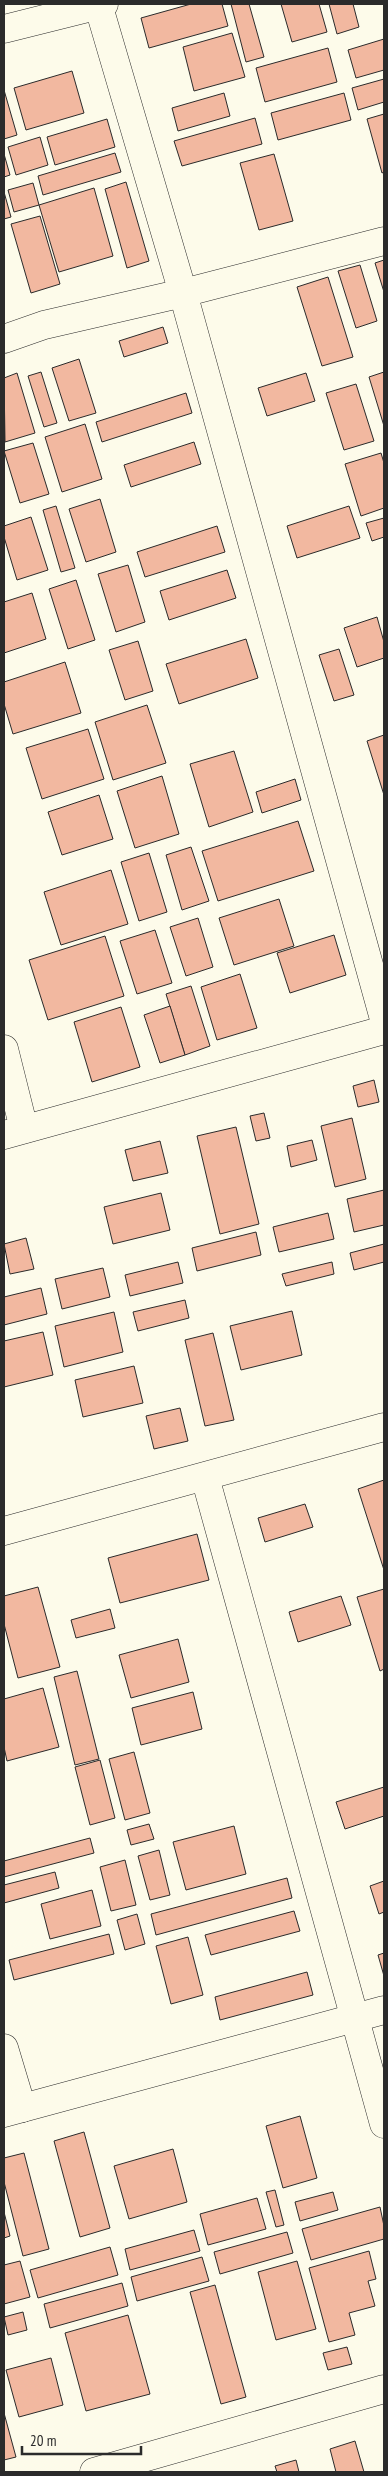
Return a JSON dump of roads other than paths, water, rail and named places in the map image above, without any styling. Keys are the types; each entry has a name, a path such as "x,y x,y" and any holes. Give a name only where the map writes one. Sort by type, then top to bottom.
{"street":[{"path":"4,29 100,4 183,293 384,1019"},
{"path":"4,339 44,325 183,293 384,241"},
{"path":"4,1049 14,1132 384,1030"},
{"path":"4,1531 384,1427"},
{"path":"204,1477 384,2124"},
{"path":"4,2048 13,2110 384,2010"},
{"path":"94,2472 384,2389"}]}
